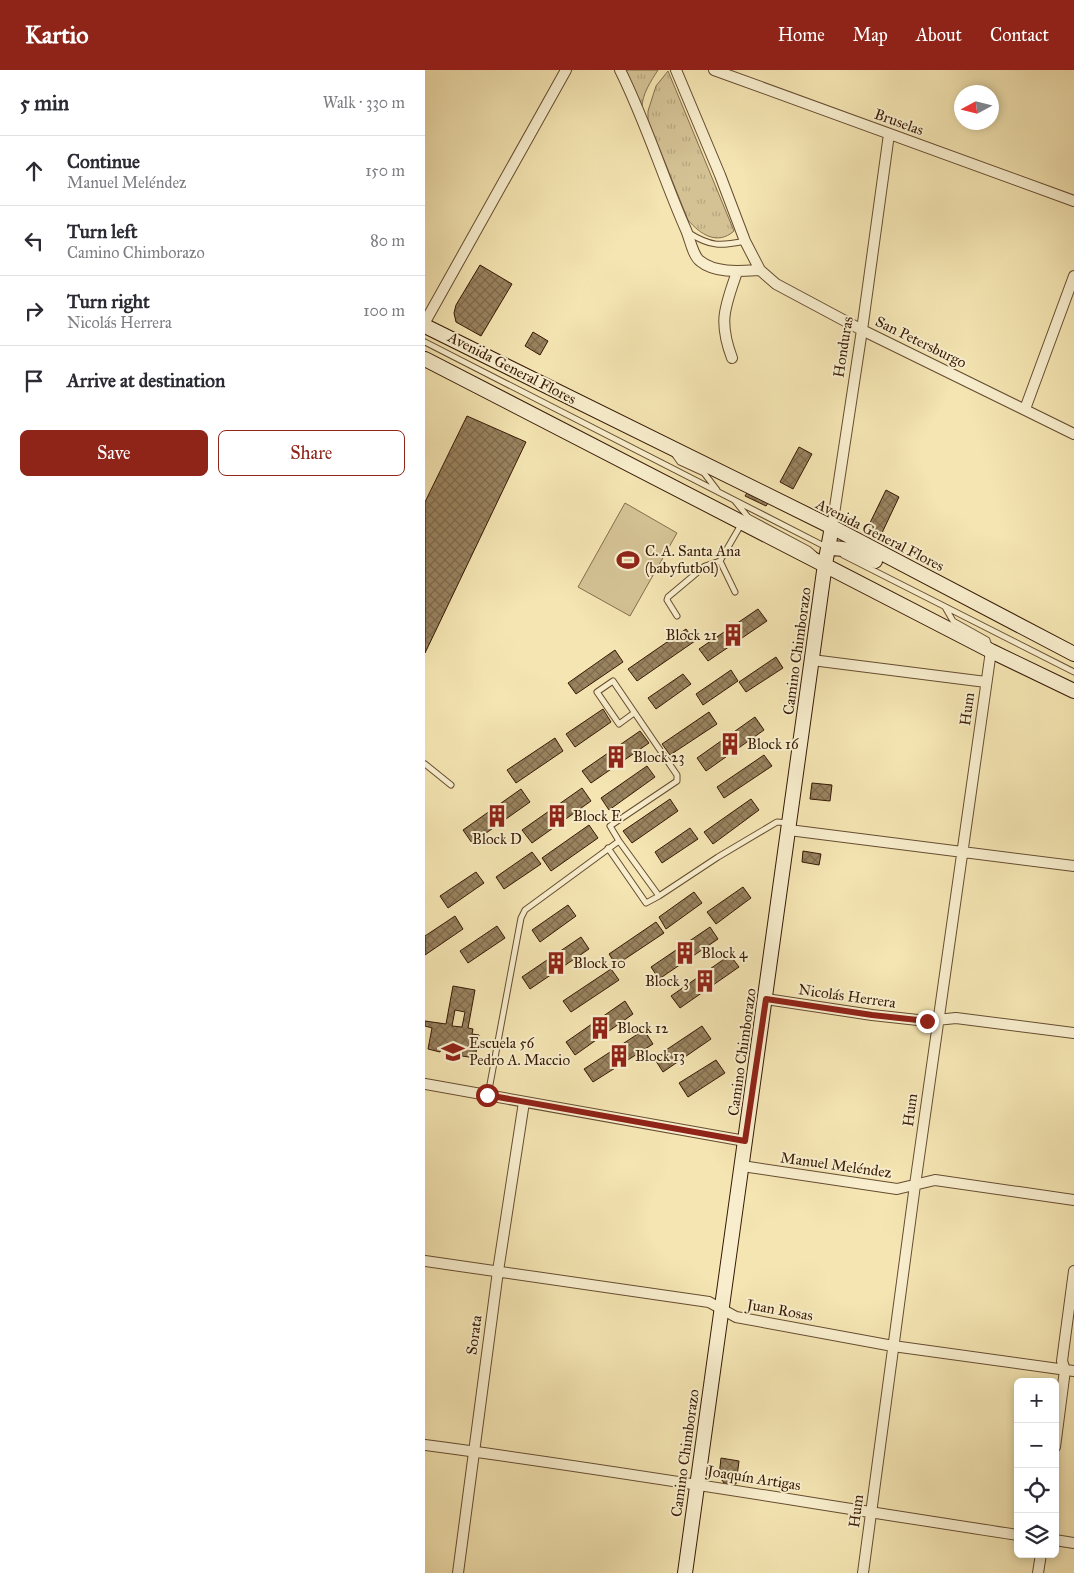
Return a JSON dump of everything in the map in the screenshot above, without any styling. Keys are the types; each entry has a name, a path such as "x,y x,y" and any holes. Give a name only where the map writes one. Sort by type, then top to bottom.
{"main road":[{"name":"Avenida General Flores","path":"425,326 832,527 1074,654"},
{"name":"Avenida General Flores","path":"425,359 991,651 1074,690"},
{"name":"Honduras","path":"825,564 832,527"},
{"path":"828,548 852,550 953,601 983,606"},
{"name":"Camino Chimborazo","path":"685,1573 825,564"}],"street":[{"path":"425,322 566,70"},
{"path":"620,70 628,86 671,198 699,260 709,267 737,272 760,270 745,241 720,175 676,70"},
{"name":"Bruselas","path":"714,70 1074,201"},
{"name":"Honduras","path":"832,527 889,134"},
{"name":"San Petersburgo","path":"760,270 776,284 862,330 1074,434"},
{"path":"732,358 726,342 723,325 726,303 737,272"},
{"path":"1025,409 1074,276"},
{"name":"Hum","path":"863,1573 961,852 991,651"},
{"path":"812,660 986,682"},
{"path":"790,826 961,852 1074,866"},
{"name":"Nicolás Herrera","path":"766,999 872,1015 927,1021 956,1018 1074,1033"},
{"path":"425,1084 745,1141"},
{"name":"Sorata","path":"457,1573 523,1102"},
{"name":"Manuel Meléndez","path":"742,1166 897,1189 935,1180 1074,1200"},
{"name":"Juan Rosas","path":"425,1261 709,1302 735,1317 893,1346 1070,1371"},
{"path":"1059,1427 1070,1371 1062,1361 1074,1271"},
{"name":"Joaquín Artigas","path":"425,1445 696,1484 1014,1534"},
{"path":"1059,1541 1074,1543"},
{"path":"1038,1573 1040,1558"}],"lane":[{"path":"687,232 700,240 722,246 745,241"},
{"name":"Avenida General Flores","path":"425,342 1074,672"},
{"name":"Avenida General Flores","path":"669,448 681,462 704,474 717,490"},
{"name":"Avenida General Flores","path":"733,498 748,517 808,549 825,564"},
{"path":"677,616 667,600 668,597 705,566 720,561 743,523"},
{"path":"720,561 735,592"},
{"name":"Avenida General Flores","path":"945,607 953,621 987,640 991,651"},
{"path":"634,713 619,724 597,692 613,681 677,775 677,781 611,826 619,841 659,896"},
{"path":"425,764 451,785"},
{"path":"609,848 646,903 777,822 790,826"},
{"path":"487,1095 521,918 525,910 619,841"}],"green space":[{"path":"626,70 658,70 645,93 642,108"},
{"path":"668,71 734,231 721,238 703,234 688,220 648,120 648,111 656,86"},
{"name":"C. A. Santa Ana (babyfutbol)","path":"625,503 677,533 630,616 578,587"}],"building":[{"path":"480,265 512,284 481,336 456,322 454,313 456,305"},
{"path":"533,332 548,341 540,355 525,346"},
{"path":"467,416 526,442 425,653 425,502"},
{"path":"799,447 812,454 793,489 780,482"},
{"path":"886,490 899,497 881,535 867,529"},
{"path":"747,493 768,503 766,506 745,496"},
{"name":"Block 21","path":"758,609 767,621 708,661 699,649"},
{"path":"686,629 695,641 637,681 628,669"},
{"path":"615,650 623,662 576,694 568,683"},
{"path":"776,657 783,668 746,692 739,682"},
{"path":"731,670 738,681 703,705 696,694"},
{"path":"683,674 691,684 656,709 648,698"},
{"path":"603,709 611,722 575,747 566,734"},
{"path":"709,712 717,724 670,755 662,744"},
{"name":"Block 16","path":"755,717 764,730 706,771 697,758"},
{"name":"Block 23","path":"640,731 649,743 591,783 582,771"},
{"path":"555,738 563,751 516,783 507,770"},
{"path":"764,755 772,766 724,798 717,787"},
{"path":"647,766 655,777 609,810 601,798"},
{"path":"812,783 832,785 830,801 810,799"},
{"name":"Block E","path":"582,788 591,801 532,843 522,830"},
{"name":"Block D","path":"521,789 530,802 472,843 463,830"},
{"path":"670,799 678,811 632,843 623,831"},
{"path":"751,799 759,810 713,844 704,832"},
{"path":"589,825 598,838 551,871 542,858"},
{"path":"690,828 698,839 662,863 655,852"},
{"path":"803,851 821,854 819,865 802,862"},
{"path":"532,852 541,864 504,889 496,877"},
{"path":"476,872 484,883 448,908 440,896"},
{"path":"743,887 751,898 716,924 707,912"},
{"path":"694,892 702,903 666,929 659,917"},
{"path":"568,905 576,916 540,942 532,930"},
{"path":"455,916 463,929 425,955 425,936"},
{"path":"656,922 664,933 616,965 609,954"},
{"path":"497,926 505,938 468,963 460,951"},
{"name":"Block 4","path":"710,927 718,939 659,979 651,967"},
{"name":"Block 10","path":"581,937 589,949 530,989 522,977"},
{"name":"Block 3","path":"730,955 739,967 680,1008 671,996"},
{"path":"611,969 619,980 571,1012 563,1001"},
{"path":"453,986 475,990 468,1028 473,1029 472,1034 479,1035 475,1058 462,1056 463,1050 458,1049 457,1054 446,1053 447,1047 442,1046 440,1052 428,1049 432,1028 425,1026 425,1021 446,1024","holes":["455,1010 465,1012 462,1027 452,1026"]},
{"name":"Block 12","path":"625,1001 633,1014 575,1055 566,1042"},
{"path":"702,1026 711,1039 663,1072 654,1058"},
{"name":"Block 13","path":"644,1030 653,1044 593,1082 584,1069"},
{"path":"716,1060 725,1073 688,1097 679,1083"},
{"path":"721,1458 739,1461 736,1484 724,1483 719,1476"}],"place":[{"name":"C. A. Santa Ana (babyfutbol)","path":"628,560"},
{"name":"Block 21","path":"733,635"},
{"name":"Block 16","path":"730,744"},
{"name":"Block 23","path":"616,757"},
{"name":"Block D","path":"497,816"},
{"name":"Block E","path":"557,816"},
{"name":"Block 4","path":"685,953"},
{"name":"Block 10","path":"556,963"},
{"name":"Block 3","path":"705,981"},
{"name":"Block 12","path":"600,1028"},
{"name":"Escuela 56 Pedro A. Maccio","path":"453,1052"},
{"name":"Block 13","path":"619,1056"}],"route":[{"path":"487,1095 745,1141 766,999 872,1015 927,1021"}]}
